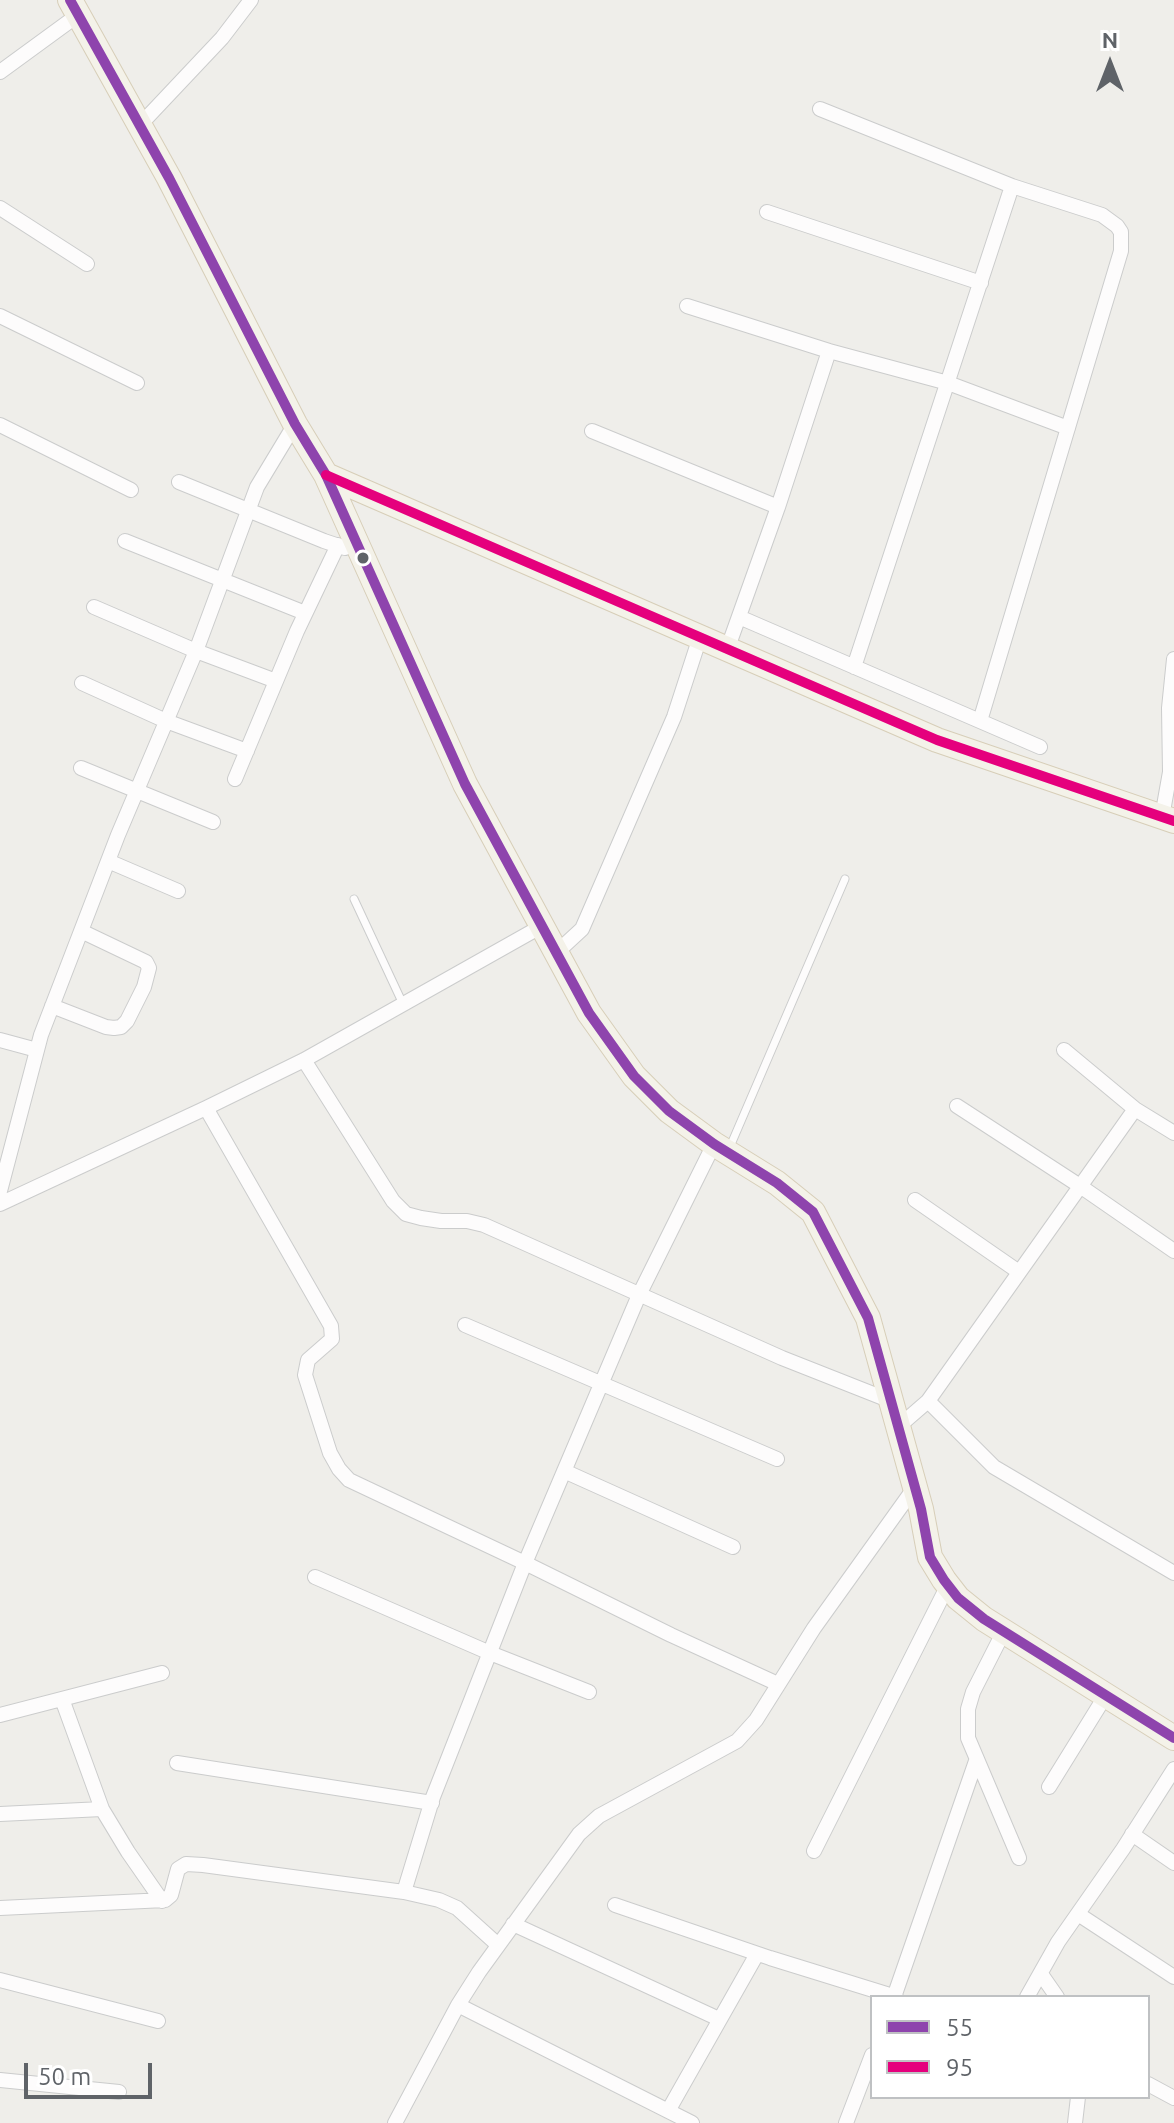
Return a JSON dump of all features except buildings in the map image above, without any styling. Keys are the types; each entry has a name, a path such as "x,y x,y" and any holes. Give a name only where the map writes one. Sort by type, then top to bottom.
{"main road":[{"path":"74,7 176,192 295,424 326,475 350,549 465,784 589,1013 634,1076 669,1111 720,1148 777,1183 813,1212 868,1318 915,1487 930,1557 958,1598 1004,1631 1174,1738"},
{"path":"326,475 937,740 1168,819"}],"street":[{"path":"139,126 222,38 251,0"},
{"path":"0,72 74,7"},
{"path":"820,109 1012,186 1102,215 1121,232 1121,251 980,721"},
{"path":"854,667 1012,186"},
{"path":"0,208 87,264"},
{"path":"767,212 981,283"},
{"path":"687,306 829,351 948,383 1068,428"},
{"path":"0,316 137,383"},
{"path":"727,650 829,351"},
{"path":"0,1191 37,1050 52,1006 108,861 196,651 257,487 295,424"},
{"path":"0,425 131,490"},
{"path":"592,431 778,507"},
{"path":"179,482 350,549 305,613 235,779"},
{"path":"125,541 305,613"},
{"path":"94,607 276,681"},
{"path":"739,617 1040,747"},
{"path":"556,953 582,929 674,717 700,637"},
{"path":"1168,819 1172,771 1169,708 1174,659"},
{"path":"82,683 166,721 247,751"},
{"path":"81,768 213,822"},
{"path":"108,861 178,891"},
{"path":"0,1204 304,1060 542,926"},
{"path":"52,1006 106,1027 121,1027 144,987 148,974 146,962 81,931"},
{"path":"0,1040 37,1050"},
{"path":"1064,1050 1135,1109 1174,1133"},
{"path":"304,1060 393,1201 406,1214 484,1225 782,1358 891,1401"},
{"path":"957,1106 1174,1251"},
{"path":"206,1108 331,1326 332,1339 308,1360 305,1375 330,1453 349,1480 778,1684"},
{"path":"898,1427 928,1401 1135,1109"},
{"path":"404,1892 432,1803 564,1471 639,1295 720,1148"},
{"path":"915,1200 1019,1272"},
{"path":"465,1325 777,1459"},
{"path":"928,1401 994,1467 1174,1573"},
{"path":"564,1471 733,1547"},
{"path":"395,2123 458,2005 579,1834 599,1816 737,1741 756,1720 814,1628 915,1487"},
{"path":"315,1577 589,1692"},
{"path":"814,1851 948,1585"},
{"path":"1004,1631 973,1692 968,1709 968,1738 1019,1858"},
{"path":"0,1715 162,1673"},
{"path":"1049,1787 1106,1695"},
{"path":"62,1699 102,1809 162,1901"},
{"path":"896,1995 976,1761"},
{"path":"177,1763 432,1803"},
{"path":"1028,1995 1058,1942 1174,1769"},
{"path":"0,1814 102,1809"},
{"path":"1132,1834 1174,1863"},
{"path":"0,1908 162,1901 171,1895 176,1872 181,1866 203,1865 404,1892 439,1900 457,1908 498,1945"},
{"path":"615,1905 889,1995"},
{"path":"1078,1914 1174,1977"},
{"path":"513,1924 719,2019"},
{"path":"668,2111 757,1954"},
{"path":"1041,1974 1056,1995"},
{"path":"0,1980 158,2021"},
{"path":"458,2005 692,2123"},
{"path":"846,2123 870,2060"},
{"path":"0,2080 119,2092"},
{"path":"1150,2085 1174,2098"},
{"path":"1075,2123 1078,2099"}],"lane":[{"path":"720,1148 845,879"},
{"path":"354,899 403,1004"}],"transit line":[{"name":"55","path":"70,0 169,178 295,424 326,475 465,784 589,1013 634,1076 669,1111 714,1144 777,1183 813,1212 868,1318 921,1509 930,1557 944,1580 958,1598 984,1619 1174,1738"},
{"name":"95","path":"326,475 937,740 1174,821"}]}
